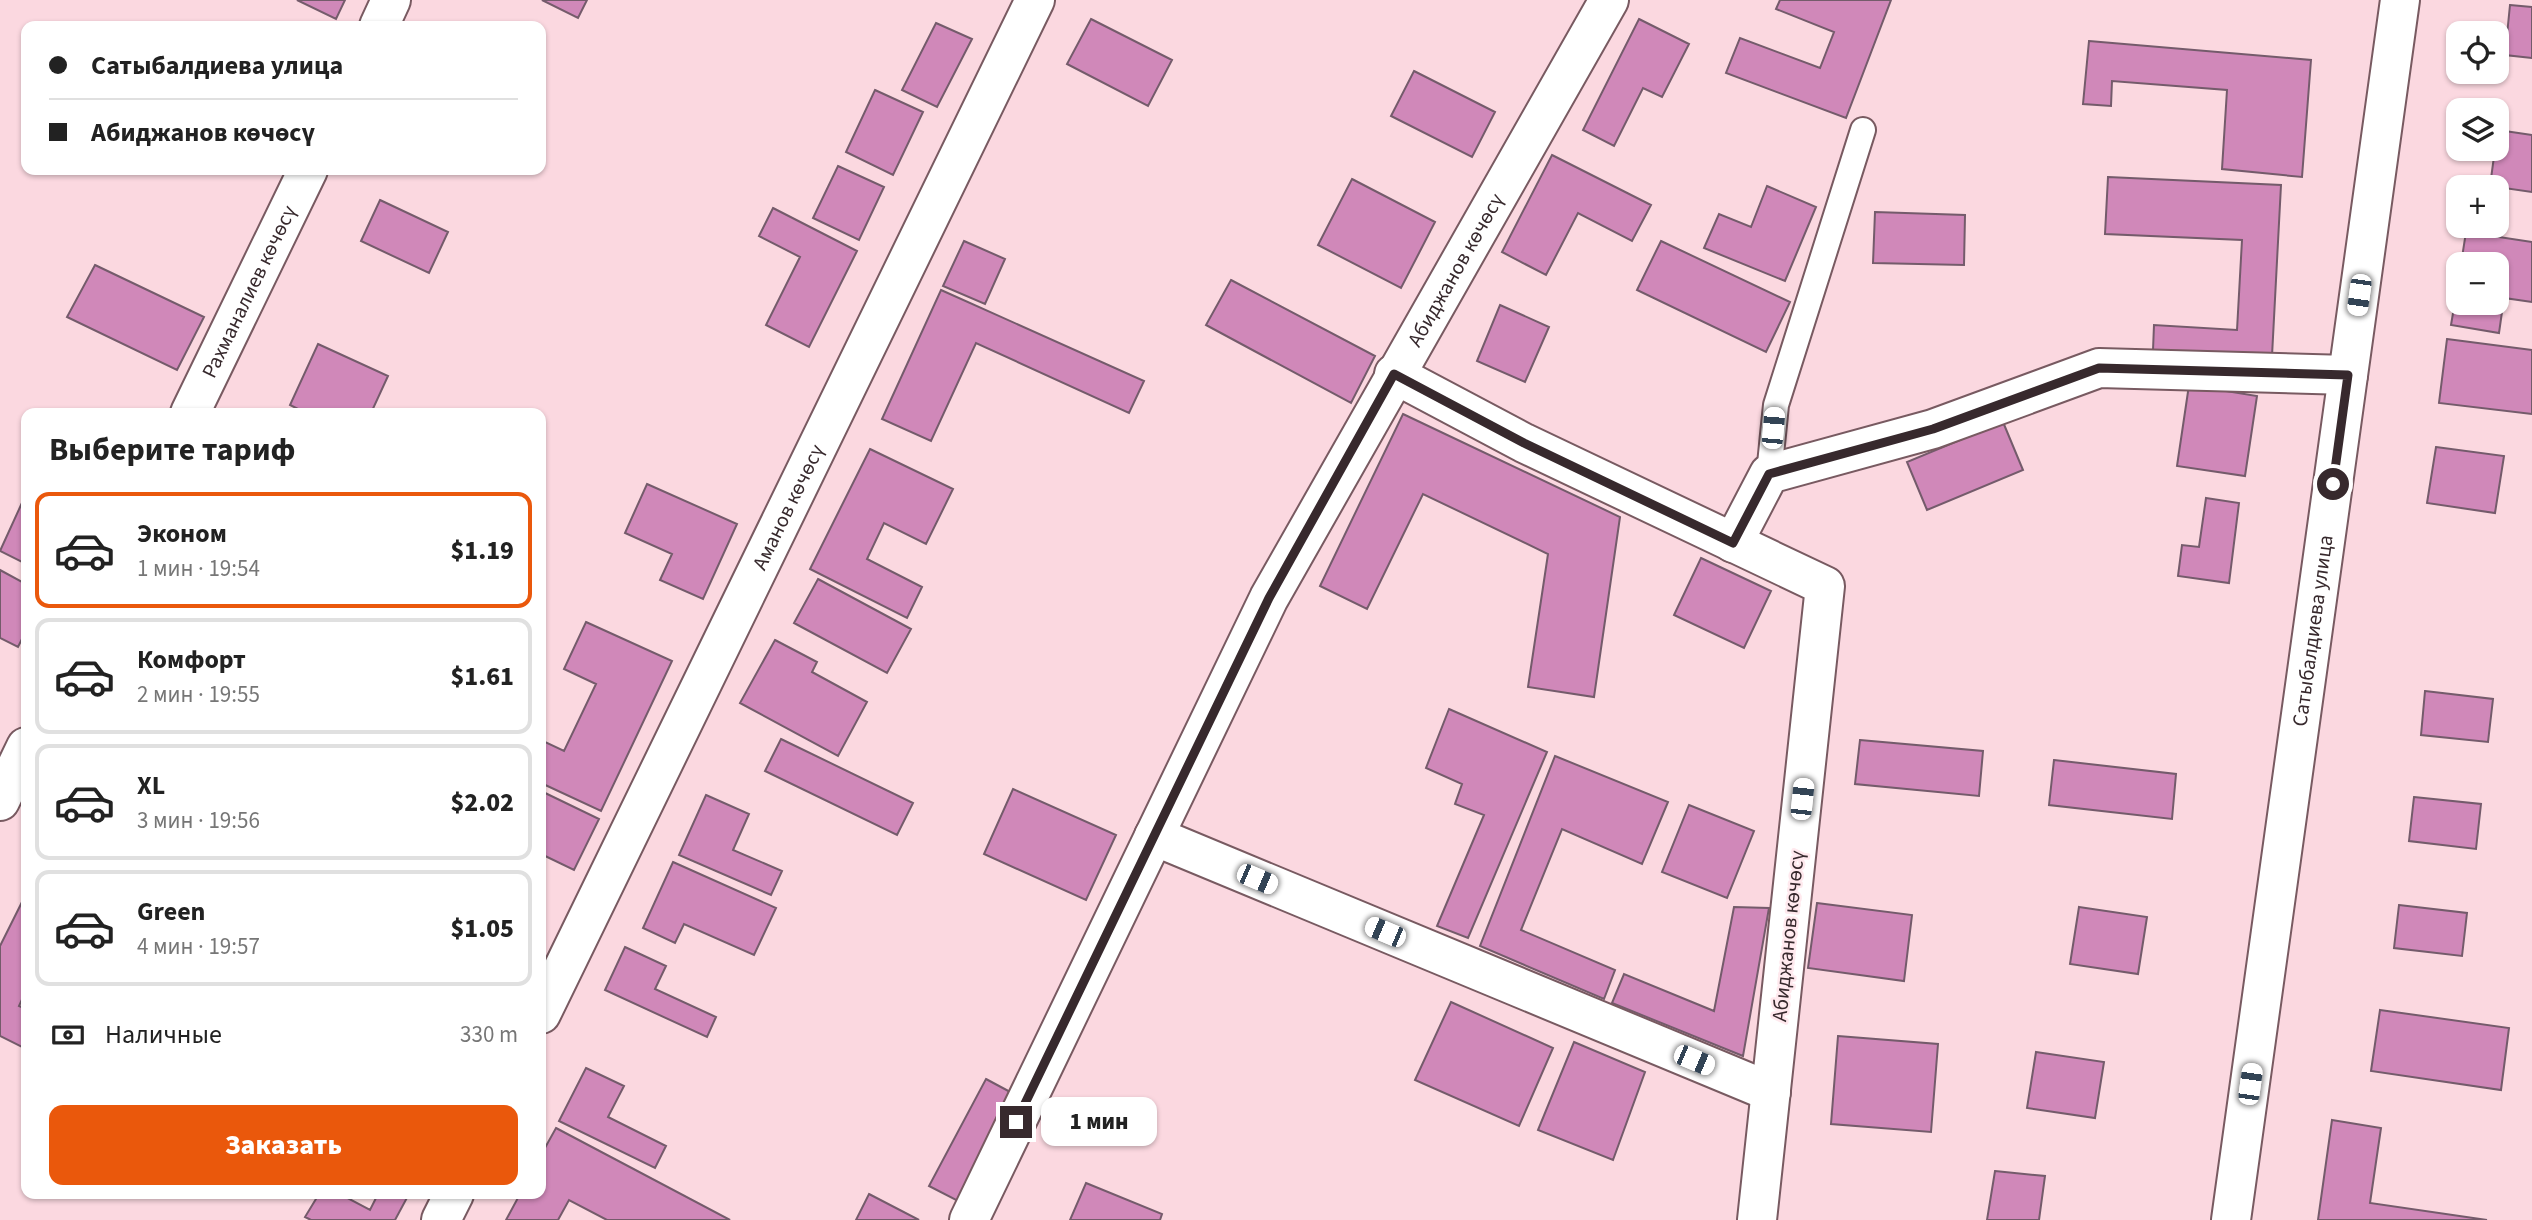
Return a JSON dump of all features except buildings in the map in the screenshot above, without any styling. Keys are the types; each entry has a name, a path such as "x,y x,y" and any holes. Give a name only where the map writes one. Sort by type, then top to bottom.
{"street":[{"path":"381,21 391,0"},
{"name":"Аманов көчөсү","path":"546,1004 1035,0"},
{"name":"Абиджанов көчөсү","path":"969,1220 1269,598 1609,0"},
{"name":"Сатыбалдиева улица","path":"2231,1220 2400,0"},
{"name":"Рахманалиев көчөсү","path":"192,408 306,175"},
{"path":"1394,374 1524,443 1733,543 1769,474 1933,429 2099,368 2348,375"},
{"name":"Абиджанов көчөсү","path":"1733,543 1825,586 1757,1220"},
{"path":"0,801 21,757"},
{"path":"1154,836 1771,1093"},
{"path":"441,1220 452,1199"}],"lane":[{"path":"1769,474 1776,405 1863,130"}],"route":[{"path":"1016,1122 1269,598 1394,374 1524,443 1733,543 1769,474 1933,429 2099,368 2348,375 2333,484"}]}
